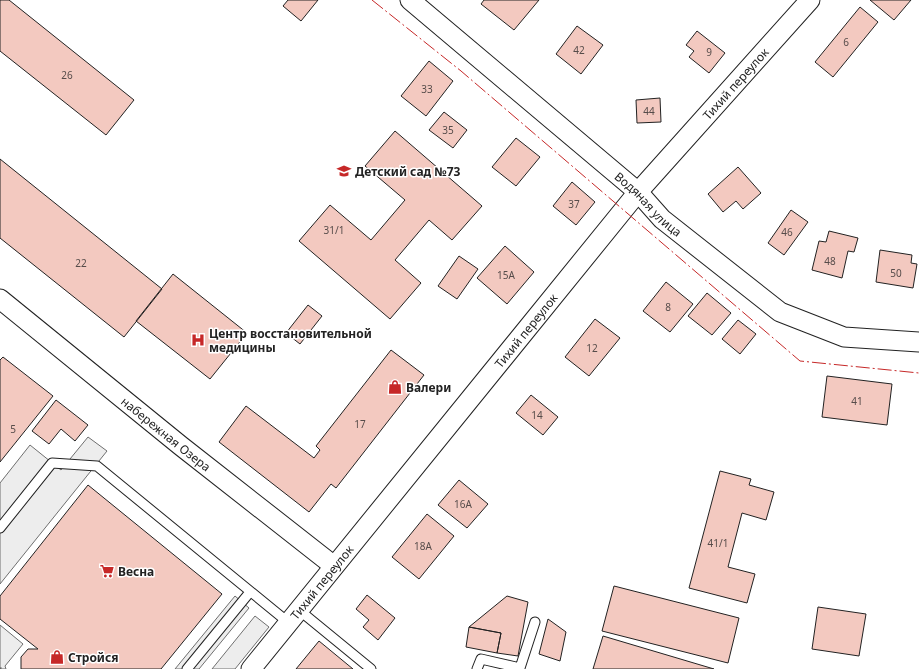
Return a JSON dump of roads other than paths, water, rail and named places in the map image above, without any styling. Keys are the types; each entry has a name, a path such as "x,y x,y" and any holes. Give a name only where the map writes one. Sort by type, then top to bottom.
{"street":[{"name":"Водяная улица","path":"410,0 638,192 662,219 780,312 844,337 919,342"},
{"name":"Тихий переулок","path":"251,669 638,192 810,0"},
{"name":"набережная Озера","path":"0,299 180,446 334,566"}],"lane":[{"path":"0,528 52,463 97,466 250,592 294,617 371,669"},
{"path":"187,669 250,592"},
{"path":"477,669 481,659 520,668 535,622"}],"place":[{"name":"Детский сад №73","path":"344,171"},
{"name":"Центр восстановительной медицины","path":"198,340"},
{"name":"Валери","path":"395,387"},
{"name":"Весна","path":"107,571"},
{"name":"Стройся","path":"57,657"}]}
